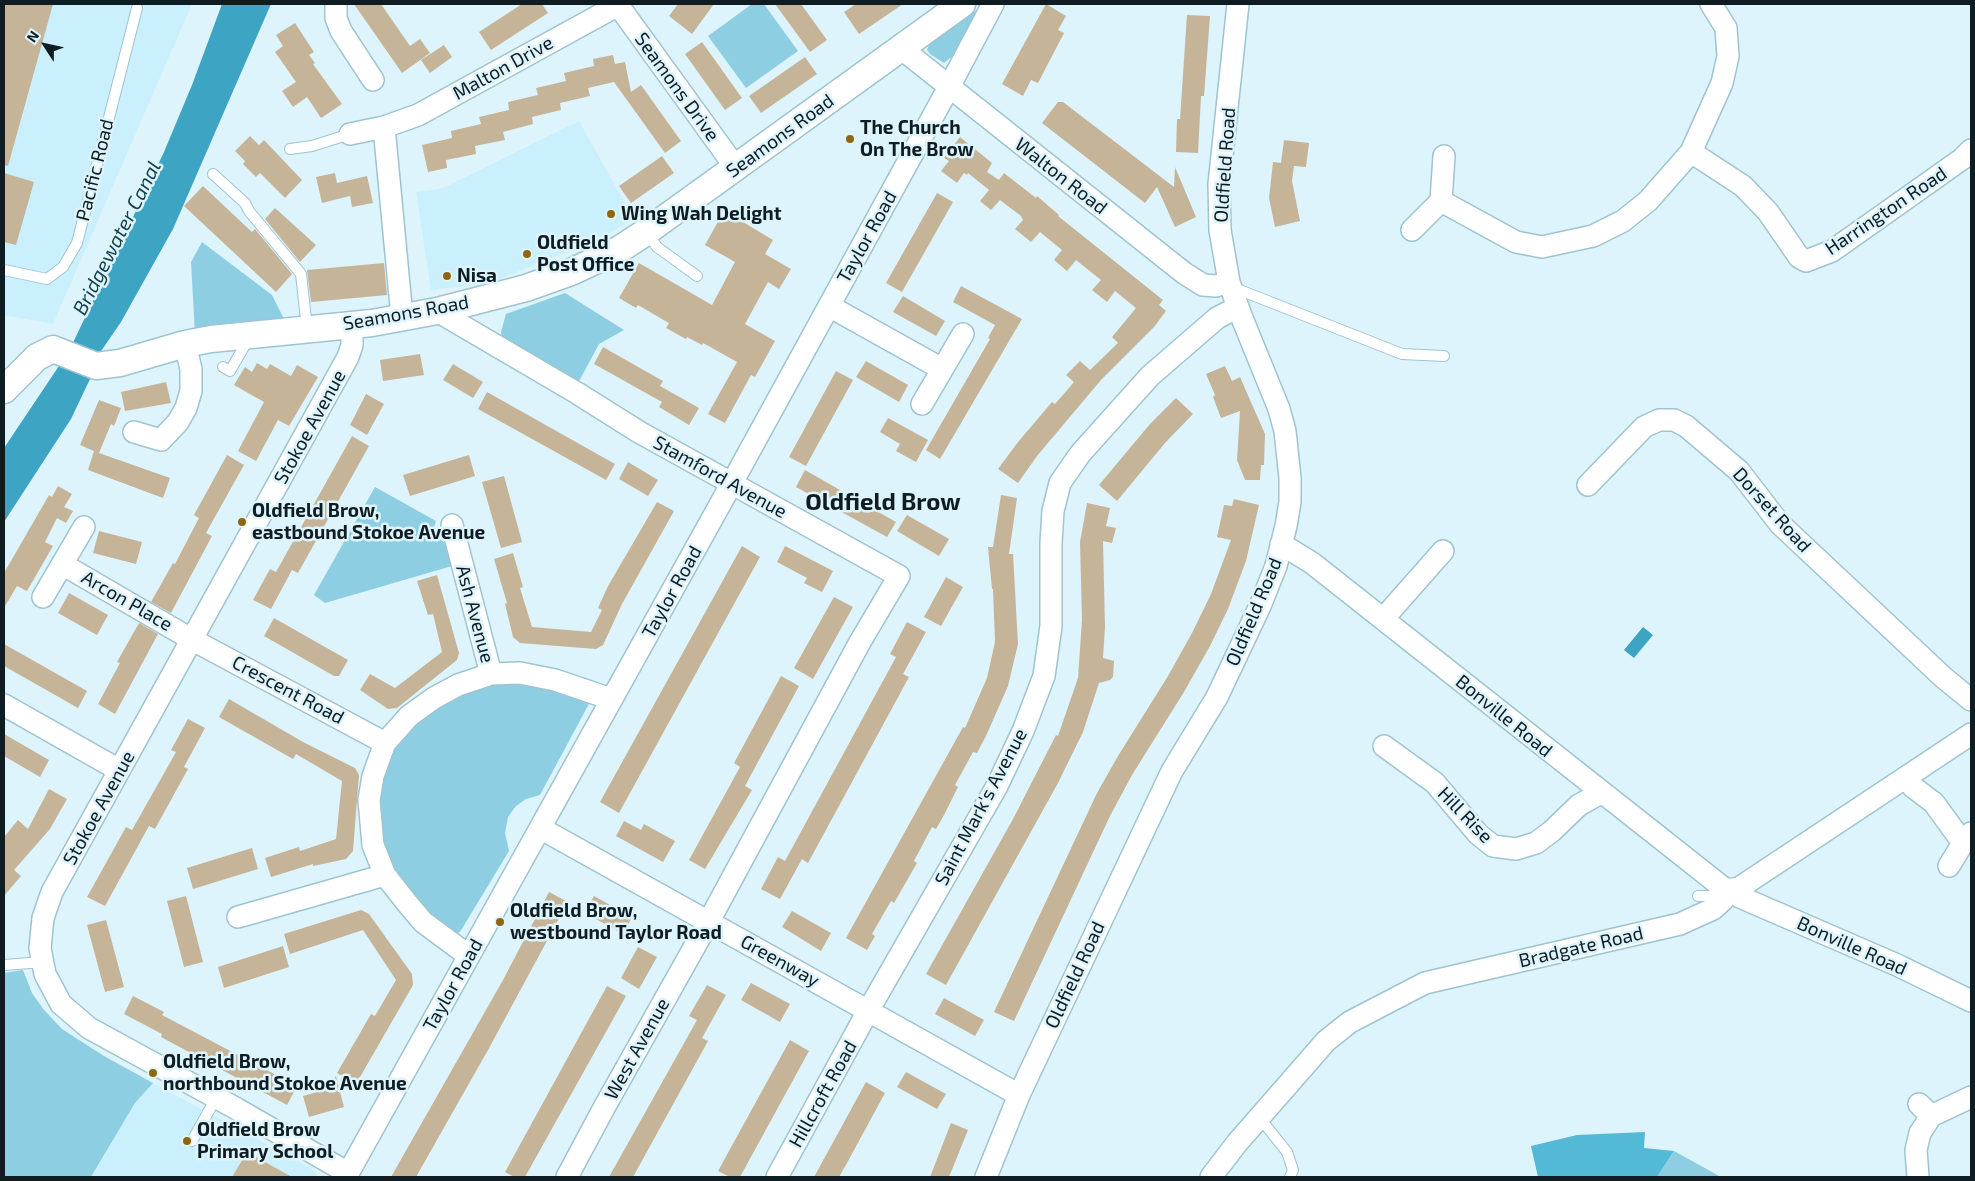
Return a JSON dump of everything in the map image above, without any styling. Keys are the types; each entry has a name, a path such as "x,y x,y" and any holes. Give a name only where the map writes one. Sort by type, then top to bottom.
{"street":[{"path":"336,4 336,18 341,31 373,80"},
{"name":"Malton Drive","path":"350,134 384,128 418,115 619,4"},
{"name":"Seamons Drive","path":"619,4 736,168"},
{"name":"Seamons Road","path":"4,390 37,357 53,349 96,366 120,363 185,344 243,335 350,325 436,311 543,283 620,249 646,232 962,4"},
{"name":"Taylor Road","path":"347,1175 732,483 993,4"},
{"name":"Oldfield Road","path":"986,1177 1019,1095 1172,771 1216,697 1260,606 1276,566 1281,544 1290,502 1290,478 1285,431 1279,409 1230,284 1220,230 1219,184 1238,4"},
{"path":"1441,201 1516,242 1542,247 1593,236 1623,221 1648,202 1692,152 1722,83 1728,56 1726,28 1711,4"},
{"name":"Walton Road","path":"902,46 907,54 1184,273 1203,285 1230,284"},
{"path":"384,128 402,317"},
{"name":"Harrington Road","path":"1692,152 1743,186 1768,212 1799,257 1806,261 1832,250 1968,159"},
{"path":"1412,230 1441,201 1444,156"},
{"path":"829,306 942,368"},
{"name":"Saint Mark's Avenue","path":"868,1011 997,786 1023,732 1044,676 1051,626 1050,543 1052,511 1060,483 1080,454 1150,376 1217,318 1238,308"},
{"name":"Stamford Avenue","path":"436,311 640,432 899,576 860,642 709,921"},
{"name":"Stokoe Avenue","path":"347,1175 216,1098 89,1028 61,1004 45,974 40,948 44,918 52,892 348,357 352,344 352,328 350,325"},
{"path":"922,404 963,334"},
{"path":"134,432 166,442 178,422 186,408 191,391 191,369 185,344"},
{"name":"Dorset Road","path":"1588,485 1644,426 1659,420 1674,420 1686,426 1739,471 1780,524 1944,678 1971,700"},
{"name":"Ash Avenue","path":"452,525 491,674"},
{"path":"43,597 84,527"},
{"name":"Bonville Road","path":"1281,544 1312,563 1728,892 1897,965 1971,1001"},
{"path":"1383,620 1443,551"},
{"name":"Arcon Place","path":"62,564 191,639"},
{"name":"Crescent Road","path":"191,639 385,743"},
{"path":"469,956 424,922 385,875 373,845 369,800 373,776 385,743 409,716 434,698 458,685 491,674 520,673 554,680 612,699"},
{"path":"4,705 119,770"},
{"name":"Bradgate Road","path":"1211,1177 1237,1143 1326,1040 1350,1022 1425,982 1680,924 1712,909 1728,892 1739,888 1971,734"},
{"name":"Hill Rise","path":"1384,746 1435,783 1478,834 1493,846 1516,848 1536,844 1579,806 1601,793"},
{"path":"1906,778 1913,787 1934,803 1967,838 1949,866"},
{"name":"Greenway","path":"540,828 1019,1095"},
{"path":"238,917 385,875"},
{"name":"West Avenue","path":"567,1177 709,921"},
{"name":"Hillcroft Road","path":"777,1177 868,1011"},
{"path":"1918,1177 1916,1150 1925,1110 1971,1097"}],"lane":[{"name":"Pacific Road","path":"4,270 47,279 62,268 77,243 137,8"},
{"path":"290,149 312,146 350,134"},
{"path":"213,174 245,203 249,212 301,274 307,329"},
{"path":"646,232 657,247 697,276"},
{"path":"1230,284 1402,354 1444,356"},
{"path":"223,368 230,371 245,345 243,335"},
{"path":"1698,896 1728,892"},
{"path":"4,965 43,962"},
{"path":"192,1141 216,1098"},
{"path":"1259,1117 1287,1152 1293,1170 1290,1177"}],"shaded area":[{"path":"4,4 192,4 53,324 4,315"},
{"path":"222,4 271,4 173,229 121,322 97,357 91,377 71,419 4,522 4,448 69,351 164,152 192,85"},
{"path":"752,4 764,4 798,51 746,88 708,36"},
{"path":"975,11 978,13 955,57 950,58 944,63 930,54 927,50 929,45"},
{"path":"579,121 634,219 599,239 489,283 431,290 416,192 441,189"},
{"path":"202,242 272,295 285,321 195,334 191,262"},
{"path":"565,293 624,330 599,344 577,385 502,338 501,332 506,314"},
{"path":"375,487 436,521 435,535 446,544 452,566 325,603 314,595"},
{"path":"1643,627 1653,635 1634,658 1624,650"},
{"path":"519,676 590,702 540,795 526,799 516,806 508,817 505,833 509,851 460,932 451,935 386,872 372,822 394,735 436,700"},
{"path":"23,970 32,993 44,1010 62,1029 104,1056 153,1083 135,1103 91,1177 4,1177 4,973"},
{"name":"Oldfield Brow Primary School","path":"153,1083 307,1166 316,1172 317,1177 92,1177 135,1103"},
{"path":"1645,1132 1644,1148 1674,1151 1657,1177 1538,1177 1531,1146 1577,1135"},
{"path":"1674,1151 1721,1177 1657,1177"}],"building":[{"path":"4,4 53,4 8,166 4,165"},
{"path":"354,4 381,4 410,46 420,39 430,53 402,73"},
{"path":"522,4 542,4 548,13 491,50 479,32"},
{"path":"678,4 714,4 692,34 669,16"},
{"path":"775,4 801,4 827,40 810,52"},
{"path":"856,4 903,4 859,34 844,12"},
{"path":"1046,4 1066,16 1058,30 1064,33 1038,83 1031,80 1023,96 1002,84"},
{"path":"1187,15 1210,16 1204,96 1201,96 1198,153 1176,152 1177,119 1180,119"},
{"path":"295,23 314,52 309,55 315,63 313,64 342,104 321,118 307,97 293,107 282,91 296,82 275,52 283,46 276,35"},
{"path":"702,42 742,98 725,110 685,54"},
{"path":"444,45 452,57 430,73 421,60"},
{"path":"613,55 615,64 625,62 631,92 641,85 681,141 665,153 614,82 588,88 590,96 560,103 561,110 532,117 533,124 503,132 505,140 475,146 476,154 446,160 447,168 428,172 422,145 452,138 451,131 481,124 479,117 509,110 508,102 538,95 536,88 566,81 564,73 594,66 593,59"},
{"path":"805,57 817,74 761,113 749,96"},
{"path":"1058,102 1063,102 1174,187 1175,167 1196,217 1175,227 1157,187 1145,203 1042,123"},
{"path":"250,136 259,145 264,140 302,180 285,198 260,173 256,177 243,164 245,161 235,151"},
{"path":"960,137 992,163 987,172 999,180 1004,173 1036,198 1037,196 1058,216 1163,300 1159,305 1166,311 1154,327 1101,380 1037,456 1018,483 998,469 1052,402 1055,404 1074,382 1066,375 1080,361 1090,370 1118,343 1112,337 1136,308 1115,291 1107,302 1092,290 1101,280 1076,260 1067,271 1054,260 1062,250 1040,232 1031,242 1015,229 1023,220 1021,216 1000,200 991,210 980,201 989,190 968,173 967,175 964,173 957,183 941,171 949,161 944,158"},
{"path":"1284,140 1309,143 1306,167 1294,166 1292,181 1300,221 1275,227 1269,198 1273,162 1281,163"},
{"path":"662,156 674,173 631,203 619,186"},
{"path":"4,173 34,182 16,245 4,242"},
{"path":"335,173 337,183 367,176 373,203 352,207 350,196 322,203 316,177"},
{"path":"203,186 252,232 255,229 292,274 276,292 184,206"},
{"path":"937,193 953,202 902,292 886,283"},
{"path":"275,208 316,245 300,262 265,219"},
{"path":"725,209 773,240 765,254 791,269 779,289 768,282 745,324 775,341 755,377 751,375 725,423 708,414 737,362 703,343 702,345 687,337 686,339 666,328 669,323 638,305 636,308 619,298 639,263 712,305 735,262 705,245"},
{"path":"384,263 387,295 311,302 307,270"},
{"path":"961,286 1022,319 940,459 926,450 990,339 988,338 995,325 953,302"},
{"path":"903,296 945,321 936,336 893,312"},
{"path":"603,347 663,381 660,386 699,408 689,425 659,407 662,402 594,364"},
{"path":"420,354 424,375 383,381 380,360"},
{"path":"866,361 908,385 899,402 856,377"},
{"path":"257,363 267,369 270,364 291,376 297,365 318,377 289,426 278,420 256,461 238,451 264,402 234,385 245,367 252,372"},
{"path":"453,364 483,382 473,398 443,380"},
{"path":"1225,366 1232,381 1240,377 1265,434 1264,465 1261,465 1260,480 1245,480 1237,460 1240,411 1221,418 1213,397 1215,395 1206,374"},
{"path":"836,371 853,380 806,466 789,457"},
{"path":"166,382 171,403 125,411 121,392"},
{"path":"487,392 615,464 606,480 478,409"},
{"path":"366,394 384,404 367,435 350,425"},
{"path":"1176,398 1193,414 1165,443 1117,501 1099,485 1150,424"},
{"path":"99,400 121,408 114,426 111,424 99,453 170,478 163,498 88,470 94,451 80,445"},
{"path":"888,418 928,440 916,462 896,451 900,444 880,432"},
{"path":"352,436 369,446 298,573 292,570 271,609 253,600 270,569 276,572"},
{"path":"227,455 244,465 206,533 212,536 171,613 151,602 173,563 175,564 199,518 194,515"},
{"path":"469,455 475,476 410,496 403,475"},
{"path":"628,462 658,480 648,496 619,479"},
{"path":"805,470 896,522 887,537 796,487"},
{"path":"504,476 522,542 501,548 482,482"},
{"path":"58,486 72,494 64,507 73,511 66,523 57,518 45,542 53,546 27,591 17,586 4,608 4,573 49,495 52,497"},
{"path":"1001,495 1017,498 1009,554 1013,554 1018,644 1008,686 977,753 973,752 955,785 958,787 944,815 936,829 932,827 914,861 917,863 894,903 891,901 872,934 875,936 867,950 846,938 963,727 965,728 987,678 995,642 993,589 988,547 993,547"},
{"path":"1234,499 1259,505 1246,561 1228,609 1184,692 1132,775 1110,816 1014,1021 994,1012 1097,793 1168,676 1211,594 1231,540 1217,537 1224,505 1232,506"},
{"path":"657,502 674,511 622,604 603,645 596,649 520,643 513,637 505,604 507,603 494,559 513,553 523,587 520,588 532,627 591,632 602,610 598,608 608,586"},
{"path":"1087,503 1110,508 1106,526 1116,528 1112,543 1103,541 1105,627 1103,658 1114,661 1113,677 1110,680 1099,683 1083,732 1058,783 946,985 926,974 1013,819 1056,735 1058,736 1078,678 1082,620 1080,542"},
{"path":"907,515 949,539 939,556 897,531"},
{"path":"99,531 142,542 136,564 93,553"},
{"path":"742,546 760,557 619,813 600,802"},
{"path":"785,546 833,571 822,592 804,583 807,578 777,562"},
{"path":"437,575 459,653 457,660 397,708 388,709 360,690 370,674 395,688 442,652 433,614 428,615 417,581"},
{"path":"946,577 963,587 941,626 924,617"},
{"path":"69,593 108,615 97,635 58,613"},
{"path":"834,597 853,607 813,679 794,668"},
{"path":"274,618 348,660 339,676 334,676 264,636"},
{"path":"907,622 926,632 903,674 909,677 808,863 802,859 780,899 761,889 778,857 785,861 896,657 890,654"},
{"path":"139,623 158,634 115,714 98,704 120,663 117,662"},
{"path":"4,644 87,691 78,708 4,666"},
{"path":"781,676 799,686 745,786 752,790 705,869 689,860 740,767 734,763"},
{"path":"229,699 303,742 355,768 359,775 353,851 346,859 313,866 313,864 271,877 265,858 299,847 300,851 336,839 342,781 296,754 293,759 219,717"},
{"path":"188,719 205,728 184,767 188,769 155,829 149,826 105,906 87,897 126,827 132,830 176,752 171,750"},
{"path":"4,734 49,760 40,777 4,756"},
{"path":"49,789 67,799 50,829 14,870 21,876 4,896 4,837 18,820 28,829"},
{"path":"624,821 641,830 644,824 675,841 663,862 616,836"},
{"path":"252,848 258,869 193,889 187,868"},
{"path":"549,892 568,902 488,1050 416,1177 391,1177 503,980"},
{"path":"186,896 203,962 184,967 167,901"},
{"path":"594,896 632,917 623,934 585,913"},
{"path":"361,910 369,914 412,974 413,985 356,1084 337,1073 371,1014 375,1016 396,980 363,930 290,954 284,934"},
{"path":"792,911 831,933 821,951 782,927"},
{"path":"106,920 124,987 105,992 87,925"},
{"path":"283,946 289,967 224,988 218,967"},
{"path":"638,947 657,957 639,989 621,978"},
{"path":"751,983 790,1004 780,1022 741,1000"},
{"path":"707,985 726,995 702,1038 708,1041 633,1177 609,1177 697,1020 689,1016"},
{"path":"607,986 626,996 525,1177 514,1177 505,1172"},
{"path":"133,996 164,1012 162,1015 297,1086 287,1105 161,1037 162,1034 124,1014"},
{"path":"944,998 984,1020 975,1036 935,1014"},
{"path":"790,1040 809,1051 740,1177 730,1177 718,1171"},
{"path":"906,1072 946,1094 937,1109 897,1087"},
{"path":"336,1076 344,1107 309,1117 303,1096 328,1089"},
{"path":"866,1082 885,1093 847,1163 839,1177 814,1177"},
{"path":"951,1123 968,1130 949,1177 930,1177"},
{"path":"247,1152 292,1177 232,1177"}],"place":[{"name":"The Church On The Brow","path":"850,139"},
{"name":"Wing Wah Delight","path":"611,214"},
{"name":"Oldfield Post Office","path":"527,254"},
{"name":"Nisa","path":"447,276"},
{"name":"Oldfield Brow, eastbound Stokoe Avenue","path":"242,522"},
{"name":"Oldfield Brow, westbound Taylor Road","path":"500,922"},
{"name":"Oldfield Brow, northbound Stokoe Avenue","path":"153,1073"},
{"name":"Oldfield Brow Primary School","path":"187,1141"}],"district":[{"name":"Oldfield Brow","path":"883,502"}],"water label":[{"name":"Bridgewater Canal","path":"117,238"}]}
